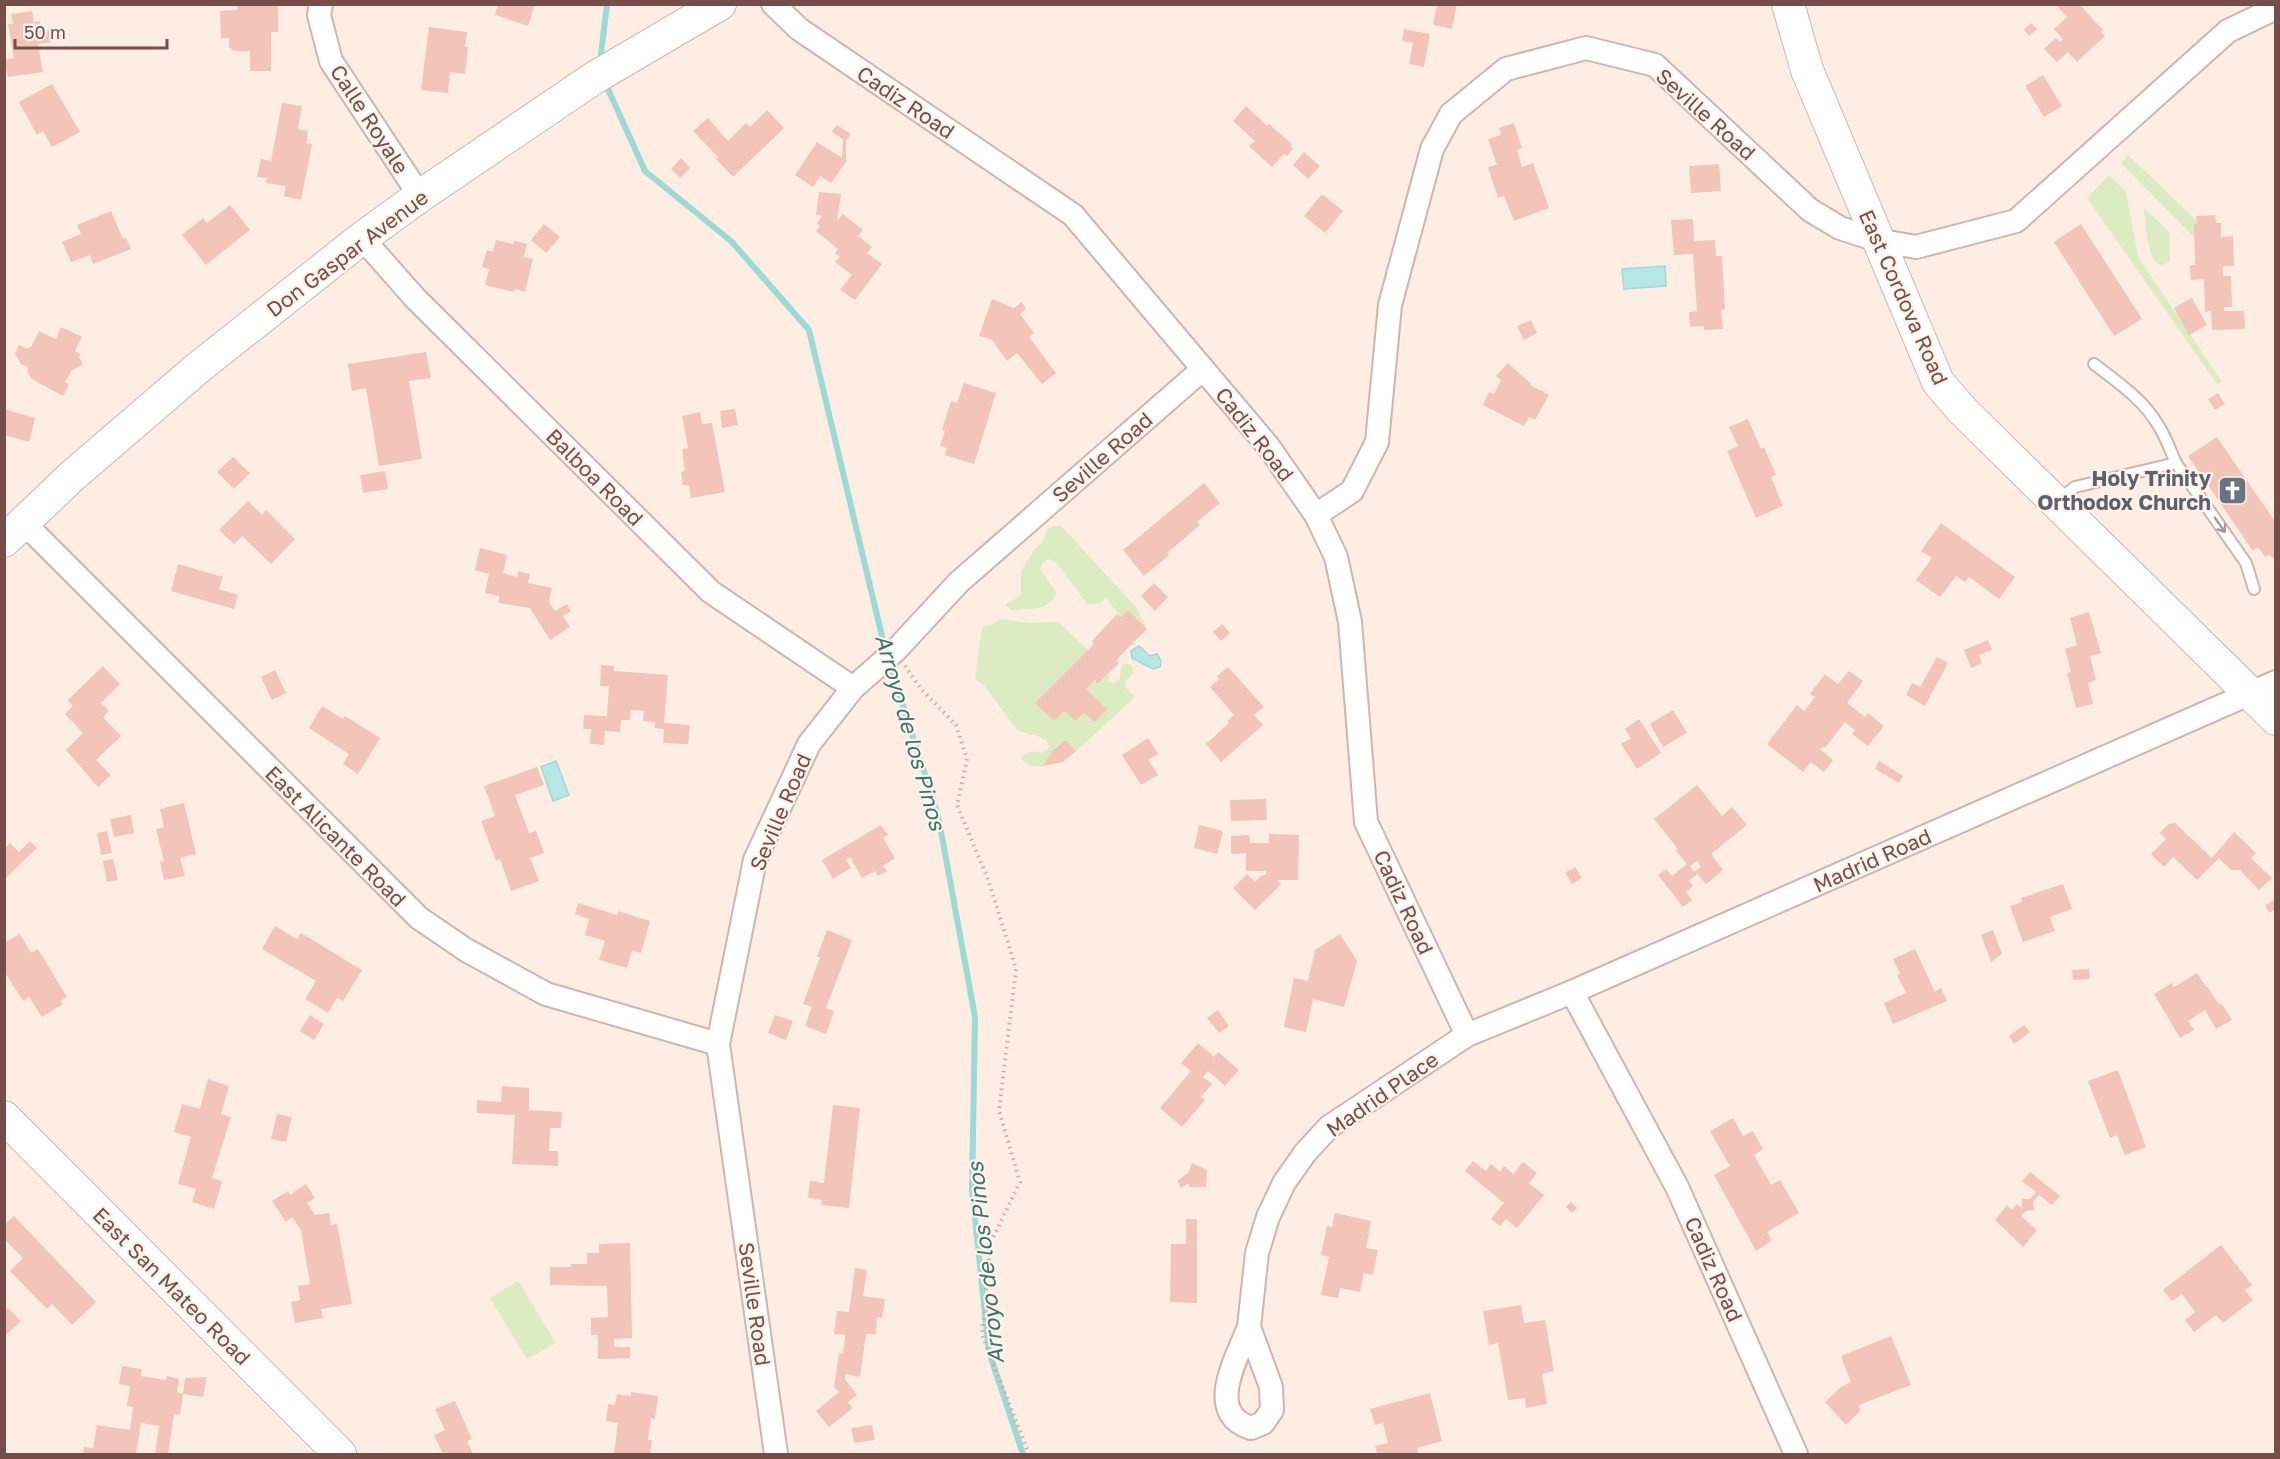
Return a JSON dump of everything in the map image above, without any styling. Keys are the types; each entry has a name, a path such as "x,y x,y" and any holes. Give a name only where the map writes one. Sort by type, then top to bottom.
{"street":[{"name":"Calle Royale","path":"321,4 319,15 331,61 420,196"},
{"name":"Don Gaspar Avenue","path":"14,531 70,477 192,373 362,238 594,78 720,4"},
{"name":"Cadiz Road","path":"773,4 799,29 1073,214 1268,446 1316,515 1336,557 1350,621 1366,822 1467,1035"},
{"name":"East Cordova Road","path":"1788,4 1808,70 1938,382 1962,410 2055,502 2263,688 2276,719"},
{"name":"Seville Road","path":"1316,515 1352,491 1377,442 1390,305 1432,149 1451,114 1506,69 1586,48 1654,65 1810,210 1840,228 1877,240 1916,247 2016,220 2228,32 2276,8"},
{"name":"Balboa Road","path":"362,238 422,305 711,592 853,688"},
{"name":"Seville Road","path":"776,1455 718,1044 755,860 809,744 853,688 895,651 959,582 1203,369"},
{"name":"East Alicante Road","path":"14,531 419,918 466,950 546,994 718,1044"},
{"name":"Madrid Road","path":"1467,1035 1572,992 2263,688"},
{"name":"Cadiz Road","path":"1572,992 1691,1217 1796,1455"},
{"name":"Madrid Place","path":"1249,1327 1257,1253 1268,1217 1284,1183 1305,1153 1329,1127 1467,1035"},
{"name":"East San Mateo Road","path":"4,1117 340,1455"}],"lane":[{"path":"2094,364 2124,387 2145,407 2157,423 2176,463 2246,563 2254,589"},
{"path":"2055,502 2075,487 2176,463"}],"path":[{"path":"895,651 921,689 956,725 968,759 957,805 989,882 1016,969 999,1111 1020,1182 990,1244 982,1335 1029,1455"}],"green space":[{"path":"2128,155 2197,221 2194,225 2194,237 2121,163"},
{"path":"2109,175 2126,192 2138,257 2222,382 2217,384 2087,198"},
{"path":"2144,208 2169,232 2170,260 2163,265 2157,263 2152,256"},
{"path":"1061,526 1136,607 1147,629 1128,610 1121,617 1106,598 1100,603 1088,605 1056,562 1049,559 1043,562 1040,569 1057,594 1052,600 1042,607 1013,611 1005,605 1021,595 1021,571 1036,547 1042,543 1048,529"},
{"path":"1000,619 1029,623 1058,622 1088,650 1036,702 1054,721 1065,711 1075,721 1084,713 1095,722 1107,709 1086,689 1095,680 1099,684 1110,672 1108,681 1114,684 1120,678 1121,666 1126,663 1132,666 1133,673 1125,683 1125,687 1135,697 1076,751 1066,740 1053,750 1043,766 1030,766 1021,759 1030,752 1042,753 1050,747 1047,741 1018,731 984,685 975,679 982,627 992,625"},
{"path":"518,1281 556,1343 527,1359 490,1298"}],"water":[{"path":"1665,266 1666,286 1624,289 1622,269"},
{"path":"1139,646 1150,656 1157,654 1161,661 1160,667 1153,669 1132,658 1131,651"},
{"path":"556,761 569,795 553,801 541,767"}],"building":[{"path":"498,4 535,4 528,26 495,15"},
{"path":"1443,4 1457,4 1452,29 1433,25 1437,5 1442,6"},
{"path":"2055,4 2079,4 2103,30 2101,32 2105,36 2077,62 2068,52 2057,62 2044,49 2056,38 2060,42 2063,39 2054,29 2067,17"},
{"path":"237,5 278,5 278,32 271,32 271,71 250,71 250,51 234,51 229,47 229,38 221,38 220,11 237,10"},
{"path":"32,11 34,22 40,21 42,31 50,30 52,42 38,44 43,72 8,77 4,60 14,58 8,24 13,24 11,14"},
{"path":"2031,23 2037,29 2029,36 2024,30"},
{"path":"429,27 467,32 465,74 450,72 448,93 421,90"},
{"path":"1404,29 1430,34 1424,67 1409,64 1413,43 1402,41"},
{"path":"2043,75 2062,106 2044,117 2025,86"},
{"path":"52,84 80,132 52,147 43,131 37,135 19,102"},
{"path":"282,103 302,106 298,129 308,131 306,143 312,144 301,200 284,196 286,186 266,183 268,178 257,177 261,159 271,161"},
{"path":"1246,106 1267,126 1269,124 1292,144 1293,149 1287,156 1284,154 1272,167 1249,146 1255,141 1233,121"},
{"path":"767,110 784,128 733,177 716,159 718,157 693,131 708,118 728,141 746,123 750,127"},
{"path":"1514,123 1522,148 1517,150 1522,167 1533,163 1549,208 1514,221 1504,196 1498,198 1488,167 1497,165 1488,139 1501,135 1499,128"},
{"path":"837,125 851,134 846,140 846,162 831,183 820,176 813,187 795,175 817,142 842,158 843,139 832,132"},
{"path":"1304,152 1320,166 1308,179 1293,165"},
{"path":"681,158 690,168 680,178 671,169"},
{"path":"1719,164 1721,191 1691,193 1689,166"},
{"path":"819,192 841,194 837,221 843,214 863,230 858,236 872,247 867,253 882,264 855,300 840,290 852,275 835,262 840,257 835,253 838,249 816,231 820,226 817,223 822,216 816,215"},
{"path":"1322,194 1343,211 1325,233 1304,216"},
{"path":"230,205 250,230 206,265 182,235 203,218 207,223"},
{"path":"111,211 123,239 126,238 131,249 93,264 90,255 71,262 62,242 81,234 77,225"},
{"path":"2215,215 2216,223 2221,223 2221,237 2233,236 2234,266 2223,266 2223,276 2231,276 2232,307 2224,307 2224,311 2244,311 2245,329 2212,330 2211,311 2205,312 2204,279 2191,280 2190,265 2195,265 2194,224 2197,224 2196,216"},
{"path":"1693,219 1694,241 1715,240 1716,256 1722,256 1725,309 1721,310 1723,329 1704,330 1704,326 1690,327 1689,312 1697,311 1693,254 1674,255 1671,220"},
{"path":"544,224 560,237 546,253 531,240"},
{"path":"2081,224 2142,319 2114,336 2054,242"},
{"path":"496,240 527,244 524,257 533,259 525,292 515,289 514,292 485,285 489,269 482,267 487,250 493,252"},
{"path":"2192,298 2207,325 2189,335 2174,308"},
{"path":"992,299 1014,308 1022,302 1026,309 1020,314 1034,333 1029,337 1056,373 1042,384 1017,353 1007,361 992,340 979,336"},
{"path":"1531,320 1537,333 1524,340 1517,326"},
{"path":"61,327 82,337 75,351 81,354 79,357 83,365 72,370 65,382 69,385 63,396 32,379 28,373 28,367 21,364 15,354 19,345 27,349 31,347 39,331 56,339"},
{"path":"426,352 431,378 409,381 422,459 379,466 366,388 352,391 348,364"},
{"path":"1508,363 1530,385 1549,395 1535,420 1529,417 1524,426 1483,405 1489,392 1494,394 1501,380 1496,376"},
{"path":"964,383 996,393 974,464 945,455 947,448 940,446 945,431 942,430 951,401 957,403"},
{"path":"2218,393 2225,404 2215,410 2208,399"},
{"path":"4,409 35,418 29,442 4,435"},
{"path":"735,409 738,425 722,428 720,411"},
{"path":"700,412 702,424 712,423 725,492 691,498 689,486 683,485 681,473 685,470 682,449 688,448 682,416"},
{"path":"1748,419 1776,475 1771,477 1783,506 1756,518 1727,451 1738,446 1729,427"},
{"name":"Holy Trinity Orthodox Church","path":"2217,437 2276,523 2276,560 2268,555 2265,557 2258,547 2253,551 2188,456"},
{"path":"233,457 250,473 234,489 217,472"},
{"path":"385,471 388,489 363,493 360,475"},
{"path":"1204,483 1220,503 1197,522 1200,525 1144,576 1123,550"},
{"path":"248,501 262,515 266,510 295,539 271,564 242,536 234,544 219,530"},
{"path":"1941,523 2015,577 1999,599 1969,577 1965,582 1956,576 1940,597 1916,580 1932,558 1921,551"},
{"path":"480,548 507,555 503,573 517,577 518,571 530,574 528,583 552,588 549,602 555,611 567,604 571,611 563,616 570,627 550,640 530,608 499,603 499,596 485,593 489,574 475,570"},
{"path":"178,564 223,577 219,589 238,595 234,609 171,591"},
{"path":"1154,583 1168,597 1155,611 1141,596"},
{"path":"1128,610 1147,629 1116,660 1119,663 1098,684 1095,680 1086,689 1107,709 1095,722 1084,713 1075,721 1065,711 1054,721 1035,703 1094,644 1092,641 1117,614 1121,617"},
{"path":"2089,612 2101,653 2090,656 2096,680 2088,683 2093,704 2076,708 2067,673 2071,672 2065,649 2077,645 2070,618"},
{"path":"1222,624 1230,633 1221,641 1213,632"},
{"path":"1988,640 1992,650 1979,655 1982,663 1971,668 1964,650"},
{"path":"1937,657 1948,663 1925,706 1906,695 1912,683 1920,687"},
{"path":"601,665 614,666 614,671 668,675 664,723 690,725 688,744 663,743 664,729 655,728 655,722 643,721 644,711 631,710 630,720 621,720 620,732 605,731 604,745 590,744 591,729 583,729 584,715 607,716 609,686 600,686"},
{"path":"103,666 120,684 101,703 109,711 103,717 121,736 96,760 111,775 98,787 66,750 83,733 65,714 73,706 68,700"},
{"path":"1228,667 1264,707 1254,715 1263,725 1221,762 1206,744 1229,723 1227,721 1234,715 1210,687 1219,679 1217,676"},
{"path":"275,670 286,693 272,700 261,677"},
{"path":"1849,671 1863,681 1847,703 1865,717 1868,713 1884,726 1868,746 1852,734 1855,730 1845,722 1825,748 1823,746 1820,749 1833,760 1824,772 1811,762 1803,772 1767,744 1797,705 1804,711 1815,697 1810,694 1825,674 1838,684"},
{"path":"322,706 343,719 345,716 380,738 358,774 343,764 349,754 309,728"},
{"path":"1673,710 1687,733 1663,747 1650,724"},
{"path":"1639,719 1661,753 1637,769 1621,744 1631,738 1625,729"},
{"path":"1148,738 1158,754 1148,760 1158,775 1141,785 1122,755"},
{"path":"1066,740 1076,751 1063,762 1043,766 1053,750"},
{"path":"1879,761 1903,776 1899,783 1875,769"},
{"path":"537,767 544,785 515,795 529,833 536,831 544,853 530,858 539,881 511,891 500,859 496,861 481,821 495,816 484,786"},
{"path":"1697,785 1722,816 1732,807 1747,825 1711,854 1723,870 1706,884 1697,874 1689,881 1693,886 1686,892 1692,900 1683,907 1658,875 1666,869 1672,876 1687,864 1654,819","holes":["1697,861 1701,867 1694,872 1690,866"]},
{"path":"1266,799 1267,820 1231,821 1230,800"},
{"path":"184,803 196,854 180,858 185,876 164,880 160,862 164,861 156,829 164,827 160,809"},
{"path":"131,815 134,833 114,837 110,819"},
{"path":"2175,823 2212,858 2234,832 2256,853 2251,858 2272,878 2259,890 2240,870 2231,870 2219,858 2197,880 2173,857 2164,867 2151,854 2166,839 2159,833 2169,824"},
{"path":"881,825 888,835 883,838 895,858 883,866 887,871 878,876 875,871 862,878 850,857 846,860 851,868 833,879 822,860"},
{"path":"1199,825 1223,831 1217,854 1194,848"},
{"path":"107,831 112,853 101,855 97,833"},
{"path":"1269,834 1299,835 1298,880 1277,880 1281,884 1255,910 1233,888 1247,874 1255,882 1262,875 1266,875 1266,871 1246,871 1246,853 1231,854 1231,836 1249,835 1250,843 1269,843"},
{"path":"30,841 37,848 6,878 4,849 10,843 19,852"},
{"path":"113,859 118,880 107,882 103,861"},
{"path":"1575,867 1582,878 1572,884 1565,873"},
{"path":"2063,884 2072,909 2050,917 2055,931 2023,942 2010,906 2022,902 2021,898"},
{"path":"2276,899 2276,909 2269,913 2265,905"},
{"path":"578,903 617,915 618,911 650,921 641,953 632,951 627,968 599,960 605,941 585,935 589,919 575,914"},
{"path":"275,926 297,939 301,933 362,970 343,1001 337,998 328,1013 305,999 316,981 262,949"},
{"path":"827,930 852,940 826,1008 834,1011 826,1034 805,1026 812,1007 803,1004"},
{"path":"1993,930 2002,954 1991,962 1981,935"},
{"path":"20,934 31,953 38,949 67,997 60,1001 63,1004 42,1017 29,997 23,1001 4,971 4,943"},
{"path":"1340,934 1357,961 1344,1007 1313,999 1306,1032 1284,1027 1294,978 1308,981 1315,950"},
{"path":"1915,949 1935,992 1941,988 1947,1001 1893,1024 1884,1003 1906,993 1897,975 1900,974 1893,959"},
{"path":"2089,969 2090,979 2073,980 2072,970"},
{"path":"2197,973 2232,1020 2216,1029 2205,1010 2188,1021 2194,1030 2180,1038 2154,994 2172,983 2174,987"},
{"path":"1218,1010 1229,1026 1219,1033 1207,1018"},
{"path":"310,1015 324,1024 314,1040 300,1031"},
{"path":"775,1015 793,1021 786,1040 768,1033"},
{"path":"2024,1025 2030,1032 2014,1044 2009,1036"},
{"path":"1198,1043 1214,1057 1218,1052 1239,1070 1225,1086 1208,1071 1203,1077 1212,1084 1201,1097 1205,1100 1182,1127 1160,1108 1191,1071 1181,1063"},
{"path":"2118,1070 2146,1147 2125,1155 2117,1135 2110,1138 2088,1081"},
{"path":"208,1079 229,1086 221,1114 231,1117 212,1178 222,1181 214,1209 192,1202 196,1189 178,1184 191,1137 174,1132 182,1104 200,1109"},
{"path":"502,1086 529,1088 529,1110 562,1112 561,1128 550,1128 549,1151 558,1151 558,1166 512,1164 515,1115 477,1113 477,1100 501,1102"},
{"path":"833,1105 860,1108 849,1208 821,1205 822,1200 808,1198 810,1181 824,1183"},
{"path":"277,1114 292,1117 286,1142 271,1139"},
{"path":"1733,1118 1743,1136 1753,1131 1763,1149 1754,1155 1771,1185 1780,1180 1799,1213 1767,1232 1772,1241 1756,1251 1714,1175 1730,1166 1710,1131"},
{"path":"1473,1161 1486,1171 1491,1164 1500,1172 1504,1166 1513,1174 1523,1162 1537,1173 1529,1183 1544,1195 1517,1228 1506,1219 1500,1226 1491,1219 1504,1203 1465,1171"},
{"path":"1192,1163 1207,1170 1206,1187 1189,1187 1189,1183 1181,1188 1177,1181 1188,1173"},
{"path":"2030,1172 2060,1196 2052,1205 2039,1195 2033,1202 2034,1210 2026,1211 2021,1216 2037,1230 2023,1247 1995,1220 2007,1205 2012,1210 2017,1204 2022,1209 2022,1199 2030,1199 2036,1192 2022,1181"},
{"path":"306,1184 315,1198 307,1203 315,1215 329,1213 331,1225 337,1224 352,1304 321,1309 323,1318 295,1323 291,1302 300,1300 298,1286 310,1284 301,1230 292,1217 286,1222 272,1201 288,1191 290,1195"},
{"path":"1571,1202 1577,1208 1572,1213 1566,1207"},
{"path":"1335,1213 1371,1221 1366,1248 1378,1250 1373,1275 1364,1273 1360,1292 1340,1288 1338,1298 1321,1295 1329,1257 1321,1255 1327,1226 1332,1227"},
{"path":"14,1216 96,1302 72,1325 52,1304 47,1309 10,1271 23,1258 4,1239 4,1225"},
{"path":"1186,1219 1197,1219 1197,1303 1170,1302 1171,1244 1186,1244"},
{"path":"630,1243 632,1338 614,1339 614,1347 630,1347 630,1358 598,1359 598,1335 591,1335 591,1318 608,1317 607,1286 550,1285 550,1267 587,1264 587,1253 599,1253 599,1244"},
{"path":"2221,1245 2252,1285 2245,1290 2253,1300 2223,1323 2216,1315 2194,1332 2185,1320 2195,1312 2182,1294 2172,1301 2163,1290"},
{"path":"855,1268 867,1270 863,1296 885,1299 882,1318 877,1317 876,1334 866,1334 860,1377 845,1374 845,1379 857,1395 848,1402 853,1408 829,1427 816,1411 839,1392 834,1387 839,1353 843,1354 845,1335 834,1334 837,1311 849,1312"},
{"path":"1521,1305 1524,1323 1545,1320 1554,1371 1542,1374 1547,1404 1526,1408 1525,1398 1508,1400 1498,1343 1489,1345 1483,1311"},
{"path":"8,1308 21,1321 4,1337 4,1311"},
{"path":"1891,1336 1911,1385 1859,1405 1860,1411 1846,1425 1825,1402 1841,1387 1851,1382 1841,1356"},
{"path":"122,1366 142,1369 141,1376 166,1380 167,1376 179,1379 177,1392 183,1394 180,1415 174,1414 168,1454 155,1454 159,1426 141,1423 136,1454 83,1454 84,1447 93,1448 97,1425 130,1430 133,1407 127,1406 130,1386 119,1384"},
{"path":"207,1377 203,1397 183,1394 185,1378"},
{"path":"631,1392 658,1396 655,1419 651,1418 648,1440 652,1440 650,1454 614,1454 618,1423 606,1421 608,1404 615,1405 617,1394 631,1396"},
{"path":"1430,1393 1442,1441 1417,1448 1419,1454 1377,1454 1375,1446 1388,1443 1383,1423 1375,1425 1370,1409"},
{"path":"455,1401 472,1439 467,1441 473,1454 443,1454 434,1435 445,1430 435,1409"},
{"path":"872,1425 875,1440 854,1443 851,1428"}],"waterway":[{"name":"Arroyo de los Pinos","path":"601,54 607,4"},
{"name":"Arroyo de los Pinos","path":"607,87 645,171 731,241 809,330 886,653"},
{"name":"Arroyo de los Pinos","path":"889,662 938,815 975,1017 972,1190 989,1352 1023,1454"}],"place":[{"name":"Holy Trinity Orthodox Church","path":"2232,490"}]}
